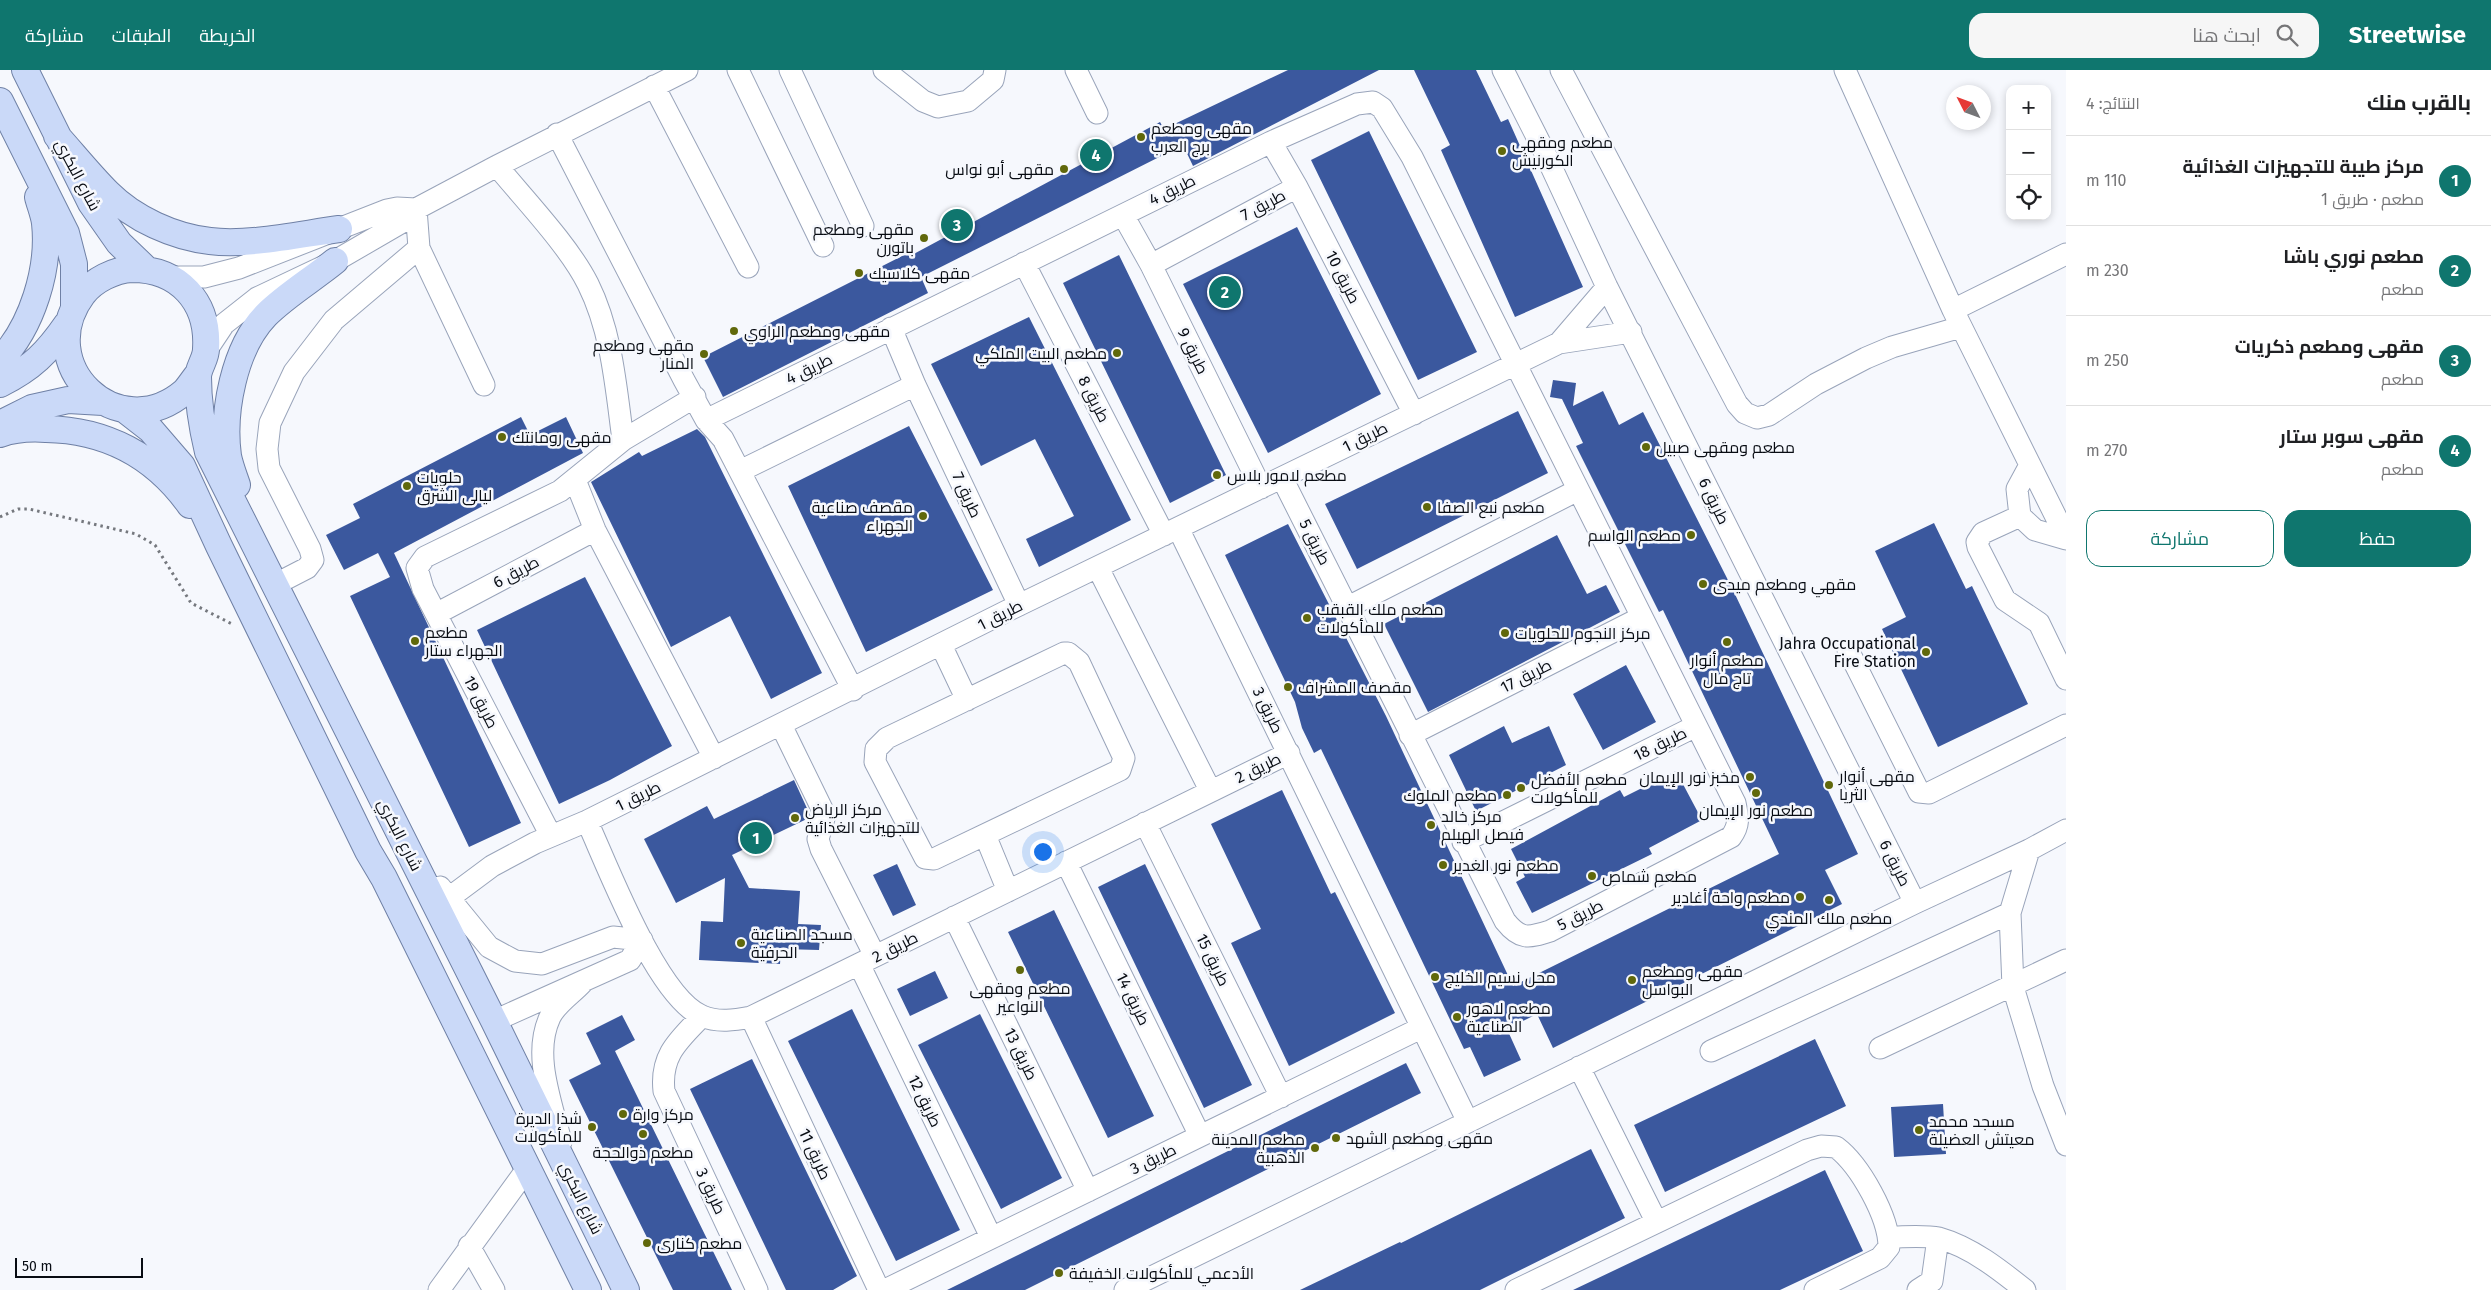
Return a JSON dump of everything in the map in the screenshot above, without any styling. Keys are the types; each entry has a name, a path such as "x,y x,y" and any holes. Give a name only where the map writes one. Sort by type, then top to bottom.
{"main road":[{"name":"شارع البكري","path":"25,70 91,203 119,243 158,273"},
{"path":"0,101 66,233 74,264 71,315 66,342 69,361 76,378 88,392 114,406"},
{"path":"57,136 109,194 139,217 174,233 211,242 254,240 339,229"},
{"path":"0,360 9,351 27,318 39,286 45,256 45,222 26,156"},
{"path":"252,539 228,456 228,416 233,376 251,337 266,316 335,261"},
{"path":"0,384 23,372 48,352 87,289 104,276 125,270 158,273 187,290 200,308 207,329 202,363 184,391 166,404 146,410 68,400 32,408 0,424"},
{"name":"شارع البكري","path":"202,363 199,413 208,452 568,1169 626,1290"},
{"name":"شارع البكري","path":"114,406 152,430 182,466 368,851 384,878 588,1290"},
{"path":"0,434 38,428 68,429 100,436 126,448 152,464 177,487 219,546"},
{"path":"384,878 424,930 464,1011 476,1020 494,1021"}],"street":[{"path":"202,363 224,324 257,298 335,261 404,221 416,210 557,134 687,70"},
{"path":"738,70 824,246"},
{"path":"790,70 863,226"},
{"path":"884,70 923,101 938,107 968,101 993,80 996,70"},
{"path":"1076,70 1097,112"},
{"name":"طريق 6","path":"1503,70 1542,147 1630,332 1916,903"},
{"path":"1561,70 1737,404 1745,414 1757,418 1769,415 1816,384 1866,358 1957,318 2066,254"},
{"path":"1845,70 1957,318 2066,538"},
{"path":"654,86 748,267"},
{"name":"طريق 4","path":"706,420 1271,142 1357,104 1373,102 1382,108 1412,157 1516,364"},
{"path":"557,134 684,380 706,420 723,439 853,690"},
{"name":"طريق 10","path":"1271,142 1297,187 1414,414"},
{"path":"498,166 566,250 588,283 602,320 613,369 623,440"},
{"name":"طريق 7","path":"1150,265 1297,187"},
{"path":"158,273 204,277 239,268 387,210 397,208 416,210"},
{"path":"416,210 419,248 484,385"},
{"name":"طريق 9","path":"1123,214 1261,488"},
{"path":"274,584 307,568 313,560 310,550 269,468 267,449 270,423 294,372 334,320 419,248"},
{"name":"طريق 8","path":"1024,264 1171,532"},
{"name":"طريق 1","path":"1559,343 1608,286"},
{"name":"طريق 7","path":"891,328 1019,605"},
{"name":"طريق 1","path":"449,898 492,866 551,836 587,821 853,690 1019,605 1559,343 1630,332"},
{"name":"طريق 5","path":"1282,478 1348,607 1463,842 1505,921 1512,930 1522,936 1532,937 1550,931 1731,837 1739,820 1735,803 1516,364"},
{"path":"740,471 916,385"},
{"name":"طريق 19","path":"551,836 423,589 417,568 425,557 538,502 575,480 623,440 695,397"},
{"path":"2030,465 2017,489 2020,516 2035,530 2066,538"},
{"path":"575,480 596,530 714,758"},
{"path":"1348,607 1578,490"},
{"path":"2020,516 1983,533 1977,542 1978,547 2005,600 2039,623 2066,679"},
{"name":"طريق 6","path":"436,614 596,530"},
{"name":"طريق 3","path":"1171,532 1289,752 1468,1122"},
{"path":"1098,568 1210,790"},
{"name":"طريق 17","path":"1410,735 1642,617"},
{"path":"941,645 966,700"},
{"path":"1848,650 1919,792 1929,793 2066,725"},
{"path":"1064,653 1068,653 1079,662 1124,758 1120,770 985,835 934,859 925,858 875,762 876,749 886,738 1064,653"},
{"name":"طريق 12","path":"781,725 825,815 818,839 821,849 867,960 991,1237"},
{"name":"طريق 18","path":"1463,842 1696,726"},
{"name":"طريق 2","path":"702,1016 717,1020 751,1017 1289,752"},
{"path":"587,821 642,940 675,995 702,1016"},
{"name":"طريق 15","path":"1145,823 1280,1097"},
{"path":"1124,1290 1164,1281 1468,1122 1916,903 2029,850 2066,830"},
{"path":"399,833 489,947 515,961 542,964 613,937 642,940"},
{"path":"985,835 1008,891"},
{"path":"2029,850 2010,913 2013,987 2043,1086 2066,1145"},
{"name":"طريق 14","path":"1066,862 1200,1136"},
{"path":"1712,1051 2010,913"},
{"name":"طريق 13","path":"954,917 1088,1191"},
{"path":"494,1021 630,960 642,940"},
{"path":"1880,1048 2013,987 2066,960"},
{"path":"568,1169 544,1069 543,1038 551,1015 582,983"},
{"name":"طريق 3","path":"702,1016 678,1040 666,1060 662,1076 664,1091 757,1290"},
{"name":"طريق 11","path":"751,1017 879,1290"},
{"name":"طريق 3","path":"884,1290 1421,1028"},
{"path":"1579,1068 1656,1221"},
{"path":"1516,1290 1807,1150 1821,1146 1836,1147 1852,1162 1885,1220 1889,1237 1888,1247 1880,1258 1815,1290"},
{"path":"439,1290 469,1246 527,1169"},
{"path":"1889,1237 1938,1238 1963,1248 2000,1269 2025,1290"},
{"path":"1918,1290 1932,1281 1938,1238"},
{"path":"469,1246 494,1290"}],"path":[{"path":"0,517 18,508 29,509 136,534 155,545 191,603 266,642"}],"building":[{"path":"1288,70 1379,70 1193,166 1183,145 921,277 928,293 723,397 703,357 908,253 910,256 1160,122 1164,129"},
{"path":"1414,70 1476,70 1501,122 1508,119 1583,287 1515,317 1441,150 1450,145"},
{"path":"1369,131 1477,352 1418,380 1311,160"},
{"path":"1297,227 1381,394 1268,453 1183,284"},
{"path":"1119,255 1226,475 1170,503 1063,283"},
{"path":"1029,317 1131,520 1039,567 1026,539 1074,516 1035,439 981,466 931,364"},
{"path":"1553,380 1576,383 1573,406 1603,391 1619,425 1643,412 1733,590 1858,854 1825,870 1842,904 1553,1048 1537,1014 1507,1029 1521,1060 1484,1077 1470,1047 1464,1049 1321,749 1314,753 1302,728 1295,702 1225,555 1288,524 1386,716 1513,986 1779,854 1663,610 1659,612 1576,446 1583,443 1562,399 1550,397"},
{"path":"1518,411 1548,473 1357,569 1325,504"},
{"path":"521,417 530,435 566,417 583,453 394,553 521,823 469,847 350,596 390,577 378,553 344,570 326,535 360,518 353,504"},
{"path":"909,426 993,590 866,652 788,486"},
{"path":"697,429 705,437 822,673 771,699 730,616 671,647 591,482 639,452 642,456"},
{"path":"1934,523 1966,589 1972,586 2028,704 1938,747 1882,629 1906,617 1875,551"},
{"path":"1557,535 1587,594 1606,585 1620,612 1428,712 1384,624"},
{"path":"585,577 672,746 610,780 559,804 477,630"},
{"path":"1626,665 1656,722 1603,750 1573,694"},
{"path":"1504,726 1512,743 1549,726 1566,765 1476,811 1449,755"},
{"path":"1676,771 1702,820 1649,848 1652,854 1532,913 1516,882 1525,877 1511,849 1620,790 1624,797"},
{"path":"794,780 811,817 732,855 749,888 800,891 798,924 821,925 819,950 781,949 780,964 699,960 701,921 723,922 725,878 676,903 644,839 707,806 714,819"},
{"path":"1282,790 1331,894 1335,892 1395,1013 1289,1066 1231,943 1261,929 1211,824"},
{"path":"897,864 916,905 893,916 873,875"},
{"path":"1145,864 1252,1085 1204,1108 1098,887"},
{"path":"1054,910 1154,1116 1108,1138 1008,932"},
{"path":"935,971 948,998 910,1016 897,989"},
{"path":"852,1009 960,1230 896,1261 788,1041"},
{"path":"980,1014 1062,1178 1001,1209 918,1045"},
{"path":"622,1015 635,1040 615,1051 732,1290 673,1290 569,1080 601,1064 586,1033"},
{"path":"1815,1039 1846,1106 1665,1192 1634,1125"},
{"path":"752,1059 857,1276 833,1290 786,1290 690,1089"},
{"path":"1406,1063 1421,1093 1025,1290 947,1290"},
{"name":"مسجد محمد معيتش العضيلة","path":"1943,1104 1946,1154 1894,1157 1891,1107"},
{"path":"1591,1149 1625,1218 1480,1290 1300,1290 1401,1243"},
{"path":"1825,1170 1863,1251 1780,1290 1573,1290"}],"place":[{"name":"مقهى ومطعم برج العرب","path":"1141,137"},
{"name":"مطعم ومقهى الكورنيش","path":"1502,151"},
{"name":"مقهى سوبر ستار","path":"1096,155"},
{"name":"مقهى أبو نواس","path":"1064,169"},
{"name":"مقهى ومطعم ذكريات","path":"957,225"},
{"name":"مقهى ومطعم باتورن","path":"924,238"},
{"name":"مقهى كلاسيك","path":"859,273"},
{"name":"مطعم نوري باشا","path":"1225,292"},
{"name":"مقهى ومطعم الراوي","path":"734,331"},
{"name":"مطعم البيت الملكي","path":"1117,353"},
{"name":"مقهى ومطعم المنار","path":"704,354"},
{"name":"مقهى رومانتك","path":"502,437"},
{"name":"مطعم ومقهى صبيل","path":"1646,447"},
{"name":"مطعم لامور بلاس","path":"1217,475"},
{"name":"حلويات ليالى الشرق","path":"407,486"},
{"name":"مطعم نبع الصفا","path":"1427,507"},
{"name":"مقصف صناعية الجهراء","path":"923,516"},
{"name":"مطعم الواسم","path":"1691,535"},
{"name":"مقهي ومطعم ميدى","path":"1703,584"},
{"name":"مطعم ملك القبقب للمأكولات","path":"1307,618"},
{"name":"مركز النجوم للحلويات","path":"1505,633"},
{"name":"مطعم الجهراء ستار","path":"415,641"},
{"name":"مطعم أنوار تاج مال","path":"1727,642"},
{"name":"Jahra Occupational Fire Station","path":"1926,652"},
{"name":"مقصف المشراف","path":"1288,687"},
{"name":"مخبز نور الإيمان","path":"1750,777"},
{"name":"مقهى أنوار الثريا","path":"1829,785"},
{"name":"مطعم الأفضل للمأكولات","path":"1521,788"},
{"name":"مطعم نور الإيمان","path":"1756,793"},
{"name":"مطعم الملوك","path":"1507,795"},
{"name":"مركز الرياض للتجهيزات الغذائية","path":"795,818"},
{"name":"مركز خالد فيصل الهيلم","path":"1431,825"},
{"name":"مركز طيبة للتجهيزات الغذائية","path":"756,838"},
{"name":"مطعم نور الغدير","path":"1443,865"},
{"name":"مطعم شماص","path":"1592,876"},
{"name":"مطعم واحة أغادير","path":"1800,897"},
{"name":"مطعم ملك المندي","path":"1829,900"},
{"name":"مسجد الصناعية الحرفية","path":"741,943"},
{"name":"مطعم ومقهى النواعير","path":"1020,970"},
{"name":"محل نسيم الخليج","path":"1435,977"},
{"name":"مقهى ومطعم البواسل","path":"1632,980"},
{"name":"مطعم لاهور الصناعية","path":"1457,1017"},
{"name":"مركز وارة","path":"623,1114"},
{"name":"شذا الديرة للمأكولات","path":"592,1127"},
{"name":"مسجد محمد معيتش العضيلة","path":"1919,1130"},
{"name":"مطعم ذوالحجة","path":"643,1134"},
{"name":"مقهى ومطعم الشهد","path":"1336,1138"},
{"name":"مطعم المدينة الذهبية","path":"1315,1148"},
{"name":"مطعم كنارى","path":"647,1243"},
{"name":"الأدعمي للمأكولات الخفيفة","path":"1059,1273"}]}
